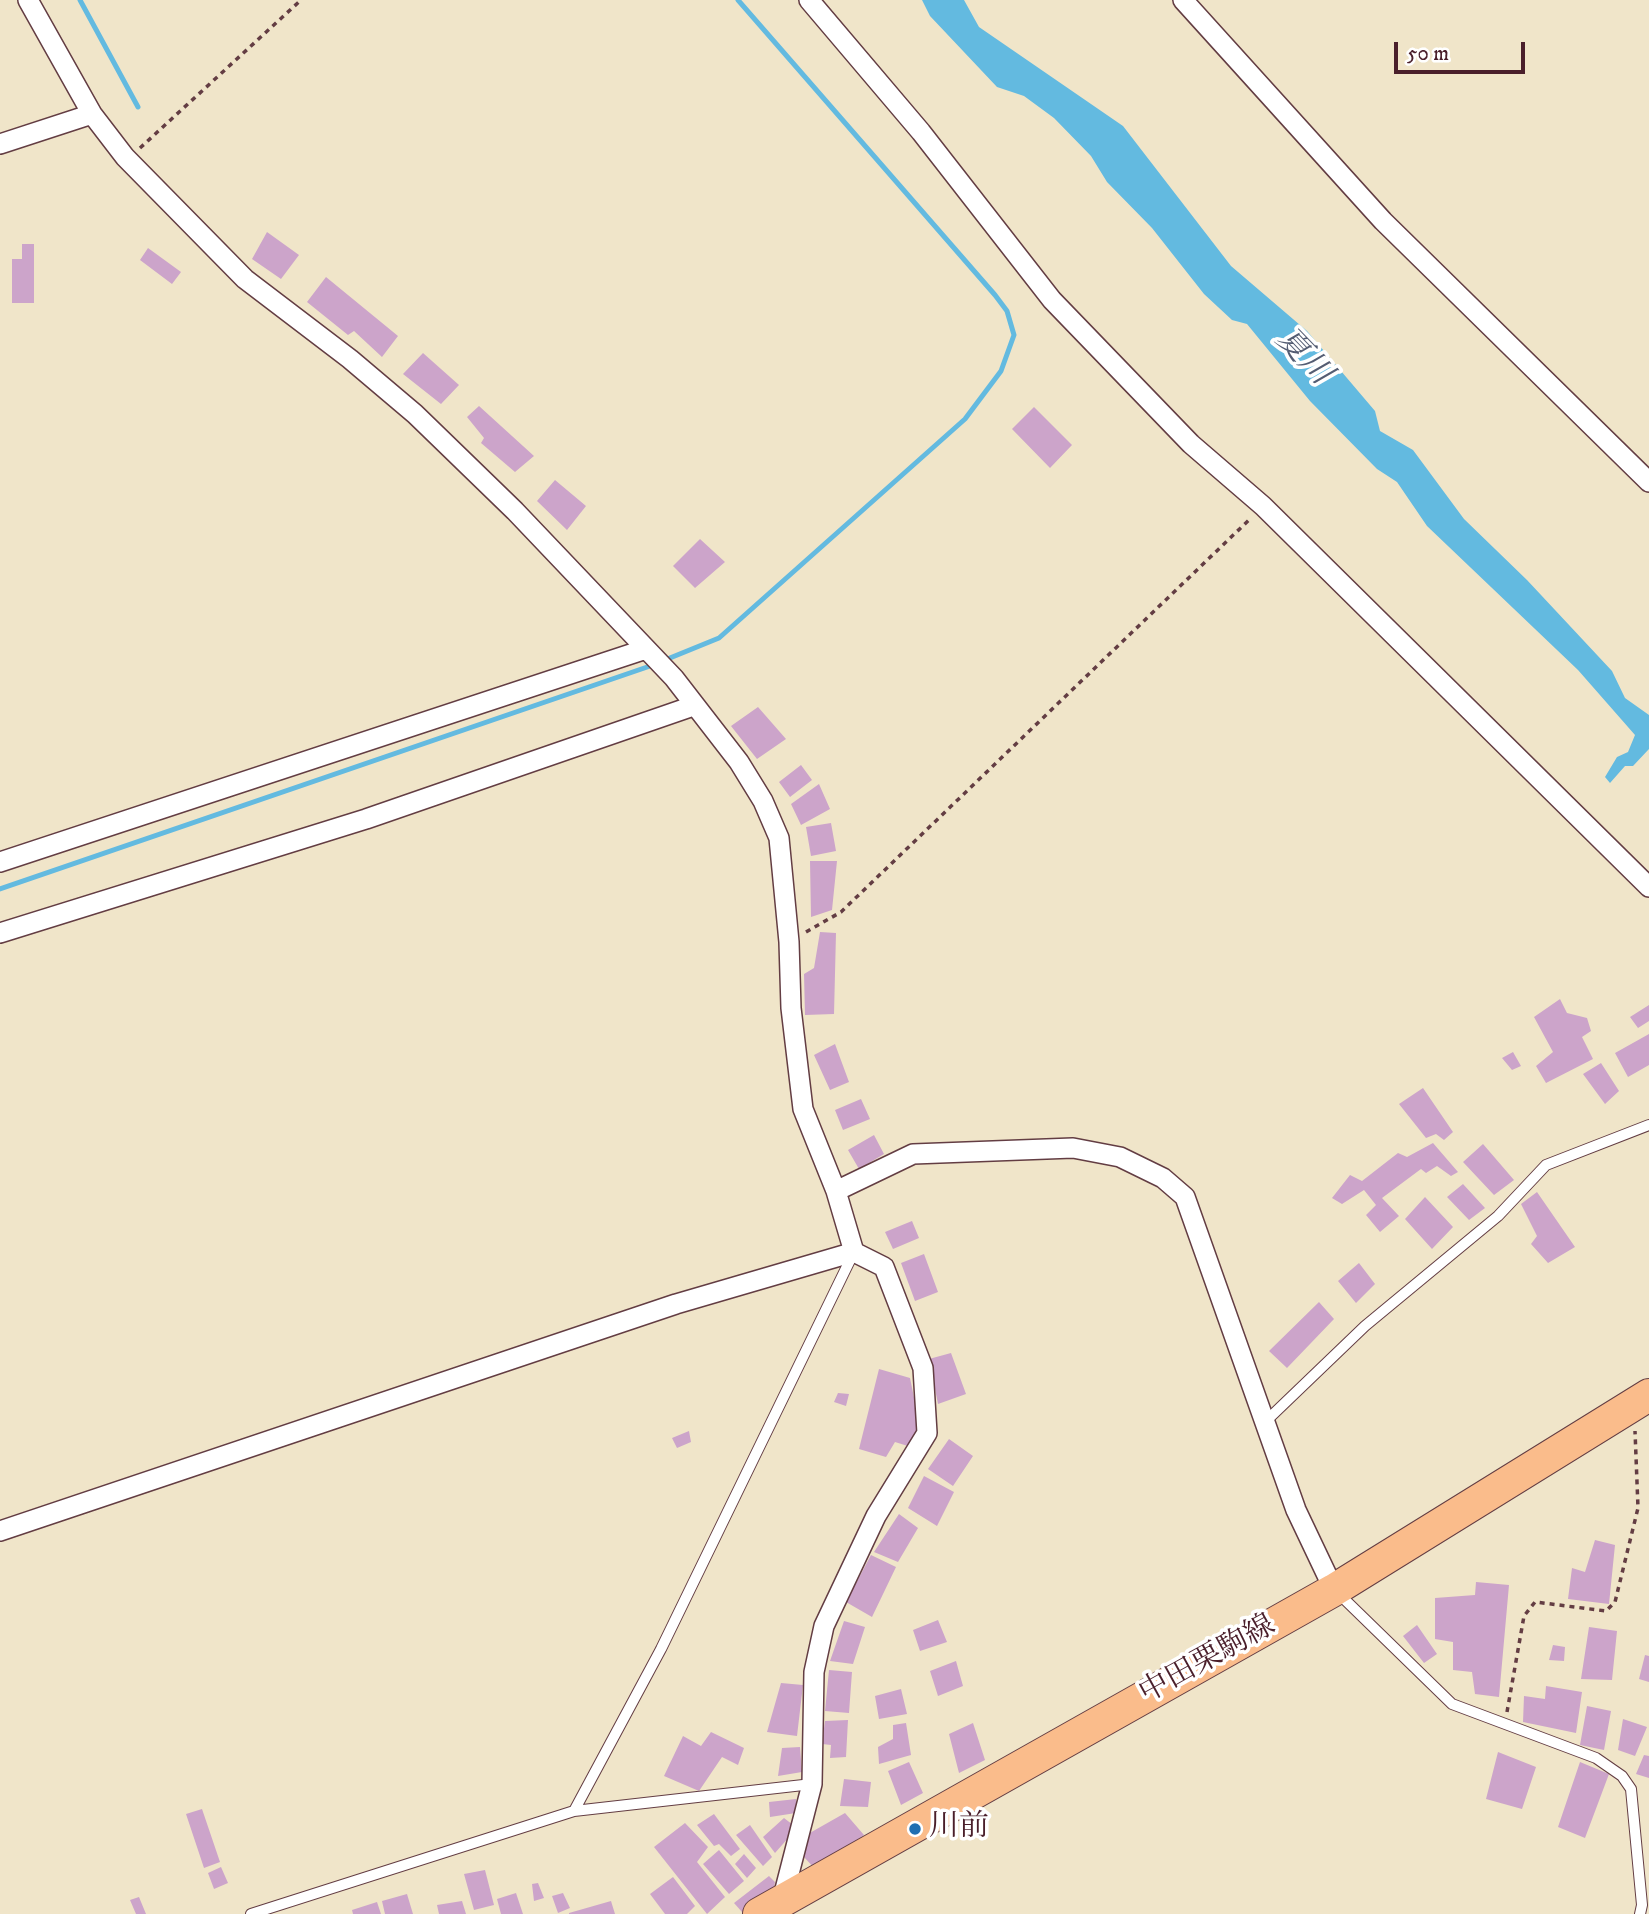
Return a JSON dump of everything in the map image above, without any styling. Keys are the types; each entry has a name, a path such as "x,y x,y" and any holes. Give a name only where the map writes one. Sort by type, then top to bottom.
{"main road":[{"name":"中田栗駒線","path":"771,1908 1334,1590 1642,1400"}],"street":[{"path":"28,0 92,114 127,159 245,279 350,359 415,414 514,511 667,671 739,762 764,801 779,838 789,942 791,1008 803,1109 836,1191 854,1252"},
{"path":"809,0 921,132 1052,300 1191,444 1263,506 1649,887"},
{"path":"1183,0 1383,221 1649,482"},
{"path":"0,144 92,114"},
{"path":"0,862 648,652"},
{"path":"0,933 366,819 693,706"},
{"path":"836,1191 913,1154 1073,1148 1120,1157 1163,1178 1185,1197 1296,1510 1334,1590"},
{"path":"0,1531 676,1304 854,1252 884,1266 923,1368 927,1433 876,1516 824,1626 814,1672 813,1784 771,1908"}],"lane":[{"path":"1265,1423 1365,1325 1498,1216 1546,1165 1649,1125"},
{"path":"574,1811 661,1649 854,1252"},
{"path":"1334,1590 1452,1704 1596,1758 1622,1776 1631,1789 1642,1905 1640,1914"},
{"path":"251,1914 574,1811 813,1784"}],"path":[{"path":"127,159 300,0"},
{"path":"789,942 841,912 1263,506"},
{"path":"1505,1724 1524,1616 1535,1602 1606,1611 1615,1602 1638,1508 1642,1400"}],"water":[{"name":"夏川","path":"922,0 964,0 979,27 1123,126 1231,266 1307,331 1375,411 1380,431 1413,450 1464,519 1527,580 1612,671 1625,698 1649,715 1649,749 1633,766 1625,766 1610,783 1605,777 1617,757 1628,752 1635,735 1578,670 1427,526 1397,482 1377,469 1310,401 1247,324 1232,320 1204,294 1152,228 1107,182 1091,156 1054,118 1024,96 997,87 930,16"}],"building":[{"path":"267,232 299,255 281,279 252,259"},
{"path":"22,244 34,244 34,303 12,303 12,259 22,259"},
{"path":"148,248 181,272 172,284 140,260"},
{"path":"326,277 398,336 382,357 354,331 348,335 307,302"},
{"path":"423,353 459,385 441,404 403,374"},
{"path":"479,406 534,456 515,472 481,443 484,438 467,417"},
{"path":"1034,407 1072,445 1050,468 1012,429"},
{"path":"555,480 586,506 567,530 537,501"},
{"path":"700,539 725,562 695,588 673,566"},
{"path":"758,707 786,739 757,759 731,726"},
{"path":"801,765 812,780 790,797 779,782"},
{"path":"819,784 830,809 801,825 791,804"},
{"path":"831,823 836,851 811,856 806,827"},
{"path":"810,861 837,861 832,910 811,917"},
{"path":"820,932 836,933 834,1014 805,1015 804,974 814,968"},
{"path":"1560,999 1567,1013 1587,1018 1591,1031 1582,1037 1593,1059 1546,1083 1536,1066 1553,1052 1534,1017"},
{"path":"1649,1005 1649,1021 1638,1028 1630,1017"},
{"path":"1649,1034 1649,1065 1628,1077 1615,1053"},
{"path":"835,1044 849,1082 830,1090 814,1055"},
{"path":"1513,1052 1521,1066 1512,1070 1502,1058"},
{"path":"1601,1063 1619,1091 1605,1104 1583,1074"},
{"path":"1423,1088 1453,1132 1444,1140 1436,1134 1426,1138 1399,1104"},
{"path":"861,1099 870,1119 843,1130 835,1110"},
{"path":"874,1135 884,1154 859,1169 848,1150"},
{"path":"1433,1143 1458,1172 1451,1176 1437,1166 1426,1173 1421,1169 1382,1198 1399,1216 1380,1232 1366,1215 1376,1205 1364,1190 1342,1204 1332,1198 1350,1175 1362,1181 1398,1153 1407,1157"},
{"path":"1483,1144 1514,1180 1494,1195 1463,1162"},
{"path":"1463,1184 1485,1208 1469,1220 1447,1197"},
{"path":"1537,1192 1575,1247 1548,1263 1531,1244 1537,1236 1521,1204"},
{"path":"1425,1197 1453,1227 1432,1249 1405,1219"},
{"path":"912,1221 919,1238 893,1249 885,1232"},
{"path":"924,1254 938,1292 915,1301 901,1263"},
{"path":"1359,1263 1375,1284 1356,1303 1338,1281"},
{"path":"1319,1302 1334,1319 1287,1368 1269,1351"},
{"path":"951,1353 966,1394 938,1404 929,1359"},
{"path":"879,1369 910,1378 919,1422 911,1447 895,1442 886,1457 859,1449"},
{"path":"838,1393 849,1394 846,1406 834,1402"},
{"path":"689,1431 691,1442 677,1448 672,1438"},
{"path":"949,1439 973,1456 953,1486 928,1469"},
{"path":"924,1476 954,1492 937,1526 908,1508"},
{"path":"899,1514 918,1528 898,1562 874,1552"},
{"path":"1595,1540 1615,1545 1609,1604 1568,1599 1572,1568 1585,1572"},
{"path":"871,1555 896,1567 872,1617 846,1602"},
{"path":"1476,1582 1509,1585 1499,1697 1475,1694 1472,1672 1453,1670 1453,1642 1435,1639 1435,1598 1475,1595"},
{"path":"938,1620 947,1642 920,1651 913,1630"},
{"path":"844,1621 865,1627 853,1664 830,1661"},
{"path":"1417,1625 1437,1654 1424,1663 1403,1636"},
{"path":"1589,1627 1617,1631 1612,1680 1581,1679"},
{"path":"1553,1645 1565,1647 1564,1661 1549,1660"},
{"path":"1645,1655 1649,1656 1649,1682 1639,1679"},
{"path":"956,1661 963,1686 938,1696 930,1671"},
{"path":"829,1670 852,1672 849,1713 825,1711"},
{"path":"781,1683 803,1685 797,1736 767,1732"},
{"path":"1546,1686 1582,1692 1576,1733 1523,1722 1524,1696 1545,1699"},
{"path":"901,1689 907,1714 879,1719 875,1696"},
{"path":"1587,1706 1611,1711 1604,1750 1580,1745"},
{"path":"1623,1719 1647,1727 1635,1756 1618,1750"},
{"path":"848,1720 846,1757 830,1758 831,1745 822,1744 825,1721"},
{"path":"906,1723 911,1755 879,1764 878,1747 893,1739 893,1725"},
{"path":"973,1723 985,1760 959,1773 949,1734"},
{"path":"711,1732 744,1748 738,1765 722,1757 699,1791 664,1776 683,1736 701,1746"},
{"path":"800,1747 802,1772 778,1776 782,1748"},
{"path":"1498,1752 1536,1767 1522,1809 1486,1799"},
{"path":"1644,1755 1649,1756 1649,1778 1636,1774"},
{"path":"909,1762 923,1793 901,1805 888,1771"},
{"path":"1580,1762 1609,1774 1585,1838 1558,1827"},
{"path":"844,1779 871,1782 868,1807 840,1806"},
{"path":"796,1799 796,1813 770,1817 769,1802"},
{"path":"202,1809 220,1862 204,1868 186,1814"},
{"path":"845,1813 864,1835 816,1870 804,1857 808,1834"},
{"path":"714,1814 740,1849 731,1856 719,1844 714,1846 697,1825"},
{"path":"784,1818 797,1828 775,1853 763,1837"},
{"path":"685,1823 708,1847 697,1862 725,1897 707,1914 654,1847"},
{"path":"750,1825 772,1857 763,1866 736,1835"},
{"path":"719,1850 744,1881 729,1894 703,1864"},
{"path":"744,1854 756,1868 747,1878 735,1864"},
{"path":"221,1867 228,1883 214,1889 208,1873"},
{"path":"485,1870 494,1905 474,1910 464,1874"},
{"path":"769,1876 775,1882 773,1892 742,1912 734,1903"},
{"path":"673,1877 695,1906 687,1914 665,1914 650,1894"},
{"path":"538,1883 544,1898 534,1901 532,1884"},
{"path":"516,1893 523,1914 501,1914 497,1899"},
{"path":"563,1893 570,1908 558,1913 552,1896"},
{"path":"407,1894 413,1914 385,1914 382,1901"},
{"path":"139,1897 146,1914 136,1914 130,1900"},
{"path":"462,1901 466,1914 439,1914 437,1905"},
{"path":"611,1901 615,1914 569,1914 569,1913"},
{"path":"377,1902 381,1914 353,1914 352,1910"}],"waterway":[{"path":"80,0 138,107"},
{"path":"665,660 719,638 965,419 1001,371 1014,335 1007,311 995,295 738,0"},
{"path":"0,889 656,664"}],"place":[{"name":"川前","path":"915,1829"}]}
